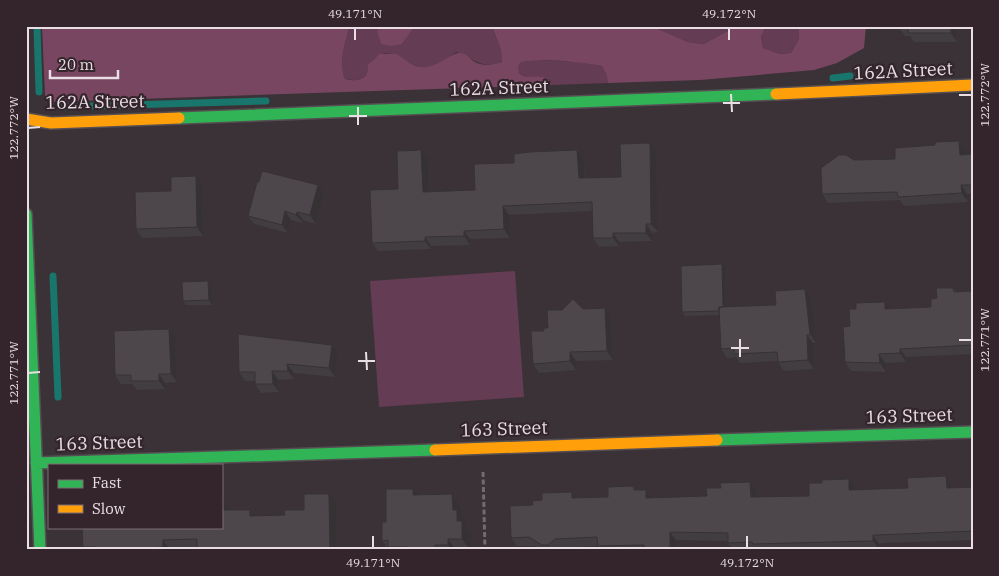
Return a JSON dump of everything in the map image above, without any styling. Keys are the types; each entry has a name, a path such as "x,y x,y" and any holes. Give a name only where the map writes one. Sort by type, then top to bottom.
{"street":[{"name":"162A Street","path":"26,119 51,123 671,99 973,85"},
{"path":"26,214 40,550"},
{"name":"163 Street","path":"36,463 973,432"}],"path":[{"path":"482,471 485,550"}],"shaded area":[{"path":"42,26 349,26 343,52 343,72 345,79 358,80 367,74 368,65 379,54 397,54 409,63 420,67 431,66 459,53 465,54 475,62 483,64 490,65 502,62 501,50 492,26 651,26 688,42 704,44 731,29 732,26 766,26 761,37 763,48 780,54 791,53 799,39 799,26 866,26 864,48 837,63 814,70 700,80 608,83 602,66 541,60 521,62 518,67 519,73 528,77 546,78 552,85 49,102 45,95"},
{"path":"349,26 378,26 377,32 381,44 402,44 415,26 492,26 501,50 502,62 482,64 456,52 436,66 426,68 419,67 395,55 382,54 376,57 362,79 345,79 342,59"},
{"path":"378,26 415,26 402,44 391,46 381,44 377,32"},
{"path":"651,26 732,26 731,29 704,44 688,42"},
{"path":"766,26 799,26 799,39 791,53 780,54 763,48 761,37"},
{"path":"538,60 576,62 602,66 608,83 552,85 550,80 529,77 519,73 517,68 521,62"},
{"path":"515,271 524,397 379,407 370,281"}],"building":[{"path":"899,26 951,26 951,33 908,33 908,27 899,28"},
{"path":"959,141 960,155 973,154 973,185 961,185 962,193 898,197 897,192 822,194 821,168 839,155 846,155 854,160 895,159 895,148 935,145 935,142"},
{"path":"650,143 651,224 646,224 646,233 613,233 613,238 593,238 592,202 503,206 504,229 464,231 464,236 425,237 425,241 372,243 370,190 398,189 397,151 421,150 423,192 475,190 474,164 514,163 514,154 530,152 577,150 579,178 621,177 620,144"},
{"path":"262,171 318,185 310,215 297,212 296,215 285,211 282,225 248,216 257,182 259,182"},
{"path":"196,176 197,227 136,229 135,192 171,191 171,177"},
{"path":"722,264 723,307 719,307 719,311 682,312 681,266"},
{"path":"208,281 209,300 183,301 182,282"},
{"path":"936,288 953,288 954,292 973,291 973,345 900,349 900,353 879,354 880,363 845,362 843,327 850,326 849,309 856,309 856,303 885,302 885,309 931,307 931,299 937,298"},
{"path":"805,289 810,334 807,335 808,360 778,362 777,352 734,354 734,348 721,349 719,307 776,305 775,291"},
{"path":"573,299 583,309 605,308 607,351 570,352 570,361 533,364 531,331 544,331 544,328 548,328 547,310 562,310"},
{"path":"169,329 171,374 159,374 159,381 131,381 131,375 115,375 114,331"},
{"path":"238,334 332,345 329,368 287,364 288,371 272,371 273,384 255,384 255,372 239,372"},
{"path":"946,476 947,488 973,487 973,531 873,535 873,541 753,544 752,542 728,543 728,533 670,532 670,548 645,549 644,545 598,546 597,537 555,539 548,545 542,545 529,537 511,538 510,506 533,505 532,501 542,500 542,493 572,492 572,498 608,497 608,487 633,486 634,490 646,490 646,498 707,496 706,488 721,488 720,483 750,482 751,497 809,496 809,483 822,483 822,480 849,479 849,490 908,488 907,478"},
{"path":"386,489 413,489 413,495 452,494 453,510 457,510 457,521 462,521 462,539 448,539 448,545 435,545 435,550 407,550 407,547 388,547 388,540 382,541 382,522 386,522"},
{"path":"304,494 329,494 330,550 197,550 197,539 163,540 163,547 148,548 149,550 95,550 95,547 83,547 82,528 222,528 222,510 250,510 250,516 285,515 284,510 304,510"}],"waterway":[{"path":"37,26 39,92"},
{"path":"833,78 850,76"},
{"path":"60,107 266,101"},
{"path":"53,276 58,397"}],"traffic: fast":[{"path":"179,118 776,94"},
{"path":"26,214 40,550"},
{"path":"717,440 973,432"},
{"path":"36,463 435,450"}],"traffic: slow":[{"path":"776,94 973,85"},
{"path":"26,119 51,123 179,118"},
{"path":"435,450 717,440"}]}
